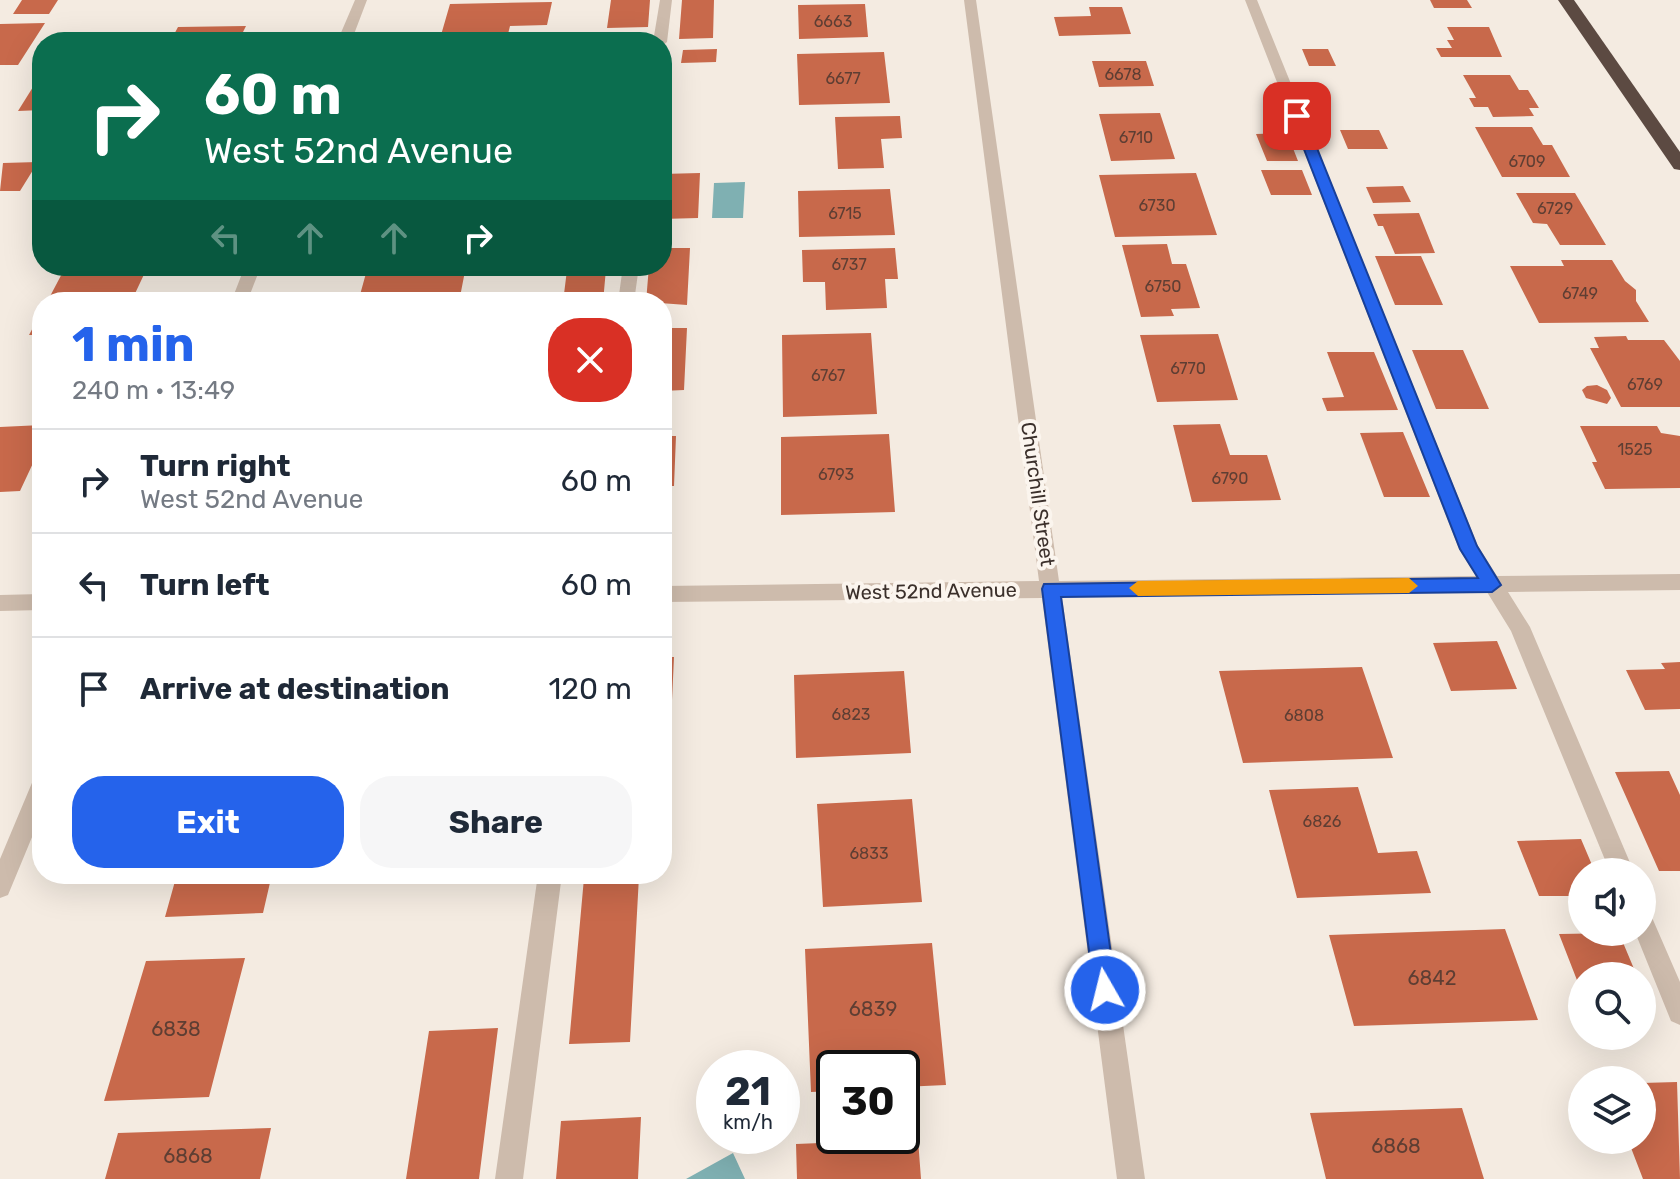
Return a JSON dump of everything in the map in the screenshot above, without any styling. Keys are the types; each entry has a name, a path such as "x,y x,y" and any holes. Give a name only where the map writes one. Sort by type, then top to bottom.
{"highway":[{"path":"1566,0 1680,165"}],"street":[{"path":"348,32 361,0"},
{"path":"661,32 666,0"},
{"name":"Churchill Street","path":"970,0 1131,1179"},
{"path":"1251,0 1469,549 1520,627 1616,858"},
{"name":"West 52nd Avenue","path":"672,594 1680,582"},
{"path":"0,603 32,602"},
{"path":"0,887 32,809"},
{"path":"509,1179 549,884"},
{"path":"1652,946 1680,1012"}],"water":[{"path":"745,182 743,218 712,218 714,183"},
{"path":"733,1154 745,1179 686,1179"}],"building":[{"path":"22,0 58,0 49,14 13,14"},
{"path":"611,0 650,0 648,27 607,28"},
{"path":"682,0 714,0 713,38 679,39"},
{"path":"1430,0 1467,0 1472,8 1434,8"},
{"path":"552,2 547,25 510,26 508,32 442,32 450,4"},
{"path":"865,4 868,37 799,39 798,5"},
{"path":"1089,7 1122,7 1131,34 1059,36 1054,17 1091,16"},
{"path":"45,23 39,32 32,32 32,43 18,65 0,65 0,24"},
{"path":"246,26 243,32 175,32 178,27"},
{"path":"1447,27 1489,27 1502,57 1441,57 1436,48 1452,48 1447,40 1454,40"},
{"path":"717,49 716,62 681,63 683,50"},
{"path":"1302,49 1328,49 1336,66 1309,66"},
{"path":"884,52 890,103 799,105 797,54"},
{"path":"1092,61 1146,61 1154,86 1099,87"},
{"path":"1463,75 1510,75 1519,90 1528,90 1539,108 1529,108 1534,116 1493,117 1488,107 1474,107 1469,98 1476,98"},
{"path":"32,89 32,110 18,111"},
{"path":"1160,113 1175,159 1111,161 1099,114"},
{"path":"900,116 902,138 881,139 884,168 838,169 835,117"},
{"path":"1475,127 1532,127 1543,145 1552,145 1570,177 1502,177"},
{"path":"1340,130 1379,130 1388,149 1348,149"},
{"path":"1287,133 1298,161 1267,161 1256,134"},
{"path":"32,162 32,172 20,191 0,191 3,163"},
{"path":"1261,170 1302,170 1312,195 1271,195"},
{"path":"700,173 698,218 672,219 672,174"},
{"path":"1196,173 1217,235 1115,237 1099,175"},
{"path":"1403,186 1411,202 1373,203 1366,187"},
{"path":"890,189 895,235 799,237 798,191"},
{"path":"1516,193 1575,193 1606,245 1560,245 1547,224 1533,223"},
{"path":"1419,213 1435,253 1395,254 1383,226 1378,226 1373,214"},
{"path":"1167,244 1172,264 1186,264 1200,308 1171,309 1174,316 1141,317 1122,245"},
{"path":"672,248 690,248 687,305 672,304 672,292 647,292 648,276 672,276"},
{"path":"895,248 898,279 885,279 887,308 826,310 825,282 803,282 802,250"},
{"path":"1375,256 1421,256 1443,305 1395,305"},
{"path":"1561,260 1612,260 1625,281 1636,290 1636,301 1649,322 1539,323 1510,266 1564,266"},
{"path":"61,276 143,276 136,292 52,292"},
{"path":"365,276 464,276 461,292 361,292"},
{"path":"566,276 605,276 604,292 564,292"},
{"path":"672,328 687,328 684,390 672,391"},
{"path":"871,333 877,414 783,417 782,335"},
{"path":"1218,334 1238,400 1157,402 1140,335"},
{"path":"1626,336 1628,340 1664,340 1680,361 1680,407 1621,407 1590,348 1599,348 1594,337"},
{"path":"1412,350 1463,350 1489,409 1436,409"},
{"path":"1327,352 1374,352 1398,410 1327,411 1322,398 1344,397"},
{"path":"1597,385 1607,390 1611,398 1607,404 1586,398 1582,390"},
{"path":"1220,424 1230,455 1267,455 1281,500 1192,502 1173,425"},
{"path":"32,425 32,465 20,491 0,492 0,427"},
{"path":"1580,426 1657,426 1661,433 1680,436 1680,488 1605,489 1592,462 1597,462"},
{"path":"1403,432 1430,497 1384,497 1360,433"},
{"path":"889,434 895,512 781,515 781,437"},
{"path":"672,436 676,436 674,486"},
{"path":"1497,641 1517,689 1451,691 1433,643"},
{"path":"672,657 674,657 672,700"},
{"path":"1680,662 1680,709 1645,710 1626,670 1665,669 1661,663"},
{"path":"1362,667 1393,758 1243,763 1219,671"},
{"path":"904,671 911,753 796,758 794,675"},
{"path":"1669,771 1680,795 1680,871 1659,871 1656,858 1653,858 1615,772"},
{"path":"1358,787 1378,853 1417,851 1431,893 1297,898 1269,790"},
{"path":"912,799 922,902 823,907 817,804"},
{"path":"1581,839 1589,858 1568,858 1568,896 1539,896 1517,841"},
{"path":"174,884 270,884 263,913 165,917"},
{"path":"583,884 639,884 630,1042 569,1044"},
{"path":"1505,929 1538,1020 1354,1026 1329,935"},
{"path":"1559,934 1568,934 1568,946 1624,946 1631,962 1570,962"},
{"path":"932,943 946,1085 920,1086 920,1050 816,1050 816,1092 811,1092 805,949"},
{"path":"245,958 209,1097 104,1101 146,961"},
{"path":"498,1028 479,1179 406,1179 429,1031"},
{"path":"1677,1082 1680,1179 1643,1179 1633,1154 1656,1154 1656,1083"},
{"path":"1462,1108 1484,1179 1326,1179 1310,1113"},
{"path":"641,1117 638,1179 556,1179 561,1121"},
{"path":"271,1128 260,1179 105,1179 118,1133"},
{"path":"816,1143 816,1154 919,1154 921,1179 797,1179 796,1154 800,1154 800,1144"}],"slow traffic":[{"path":"1138,588 1409,586"}],"route":[{"path":"1105,990 1051,589 1492,585 1469,549 1297,116"}]}
